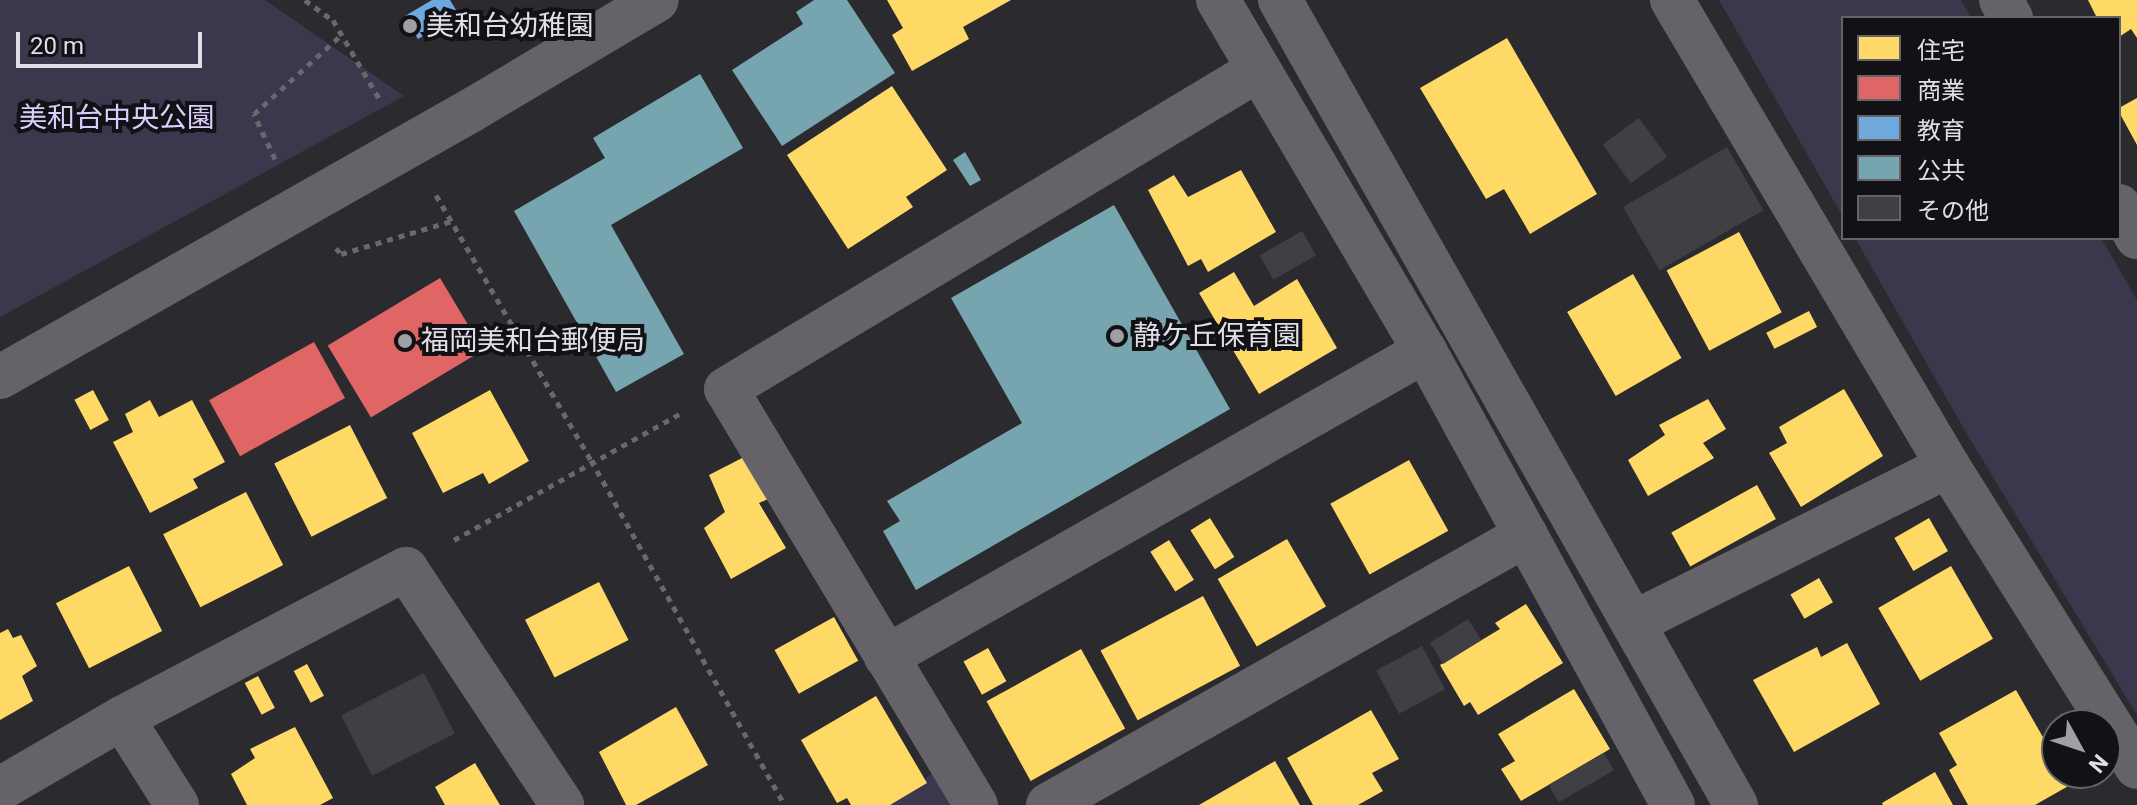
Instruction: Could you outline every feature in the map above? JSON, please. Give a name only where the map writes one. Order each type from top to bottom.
[{"type":"street","points":[[0,377],[298,209],[657,0]]},
{"type":"street","points":[[1218,0],[1425,351],[1673,805]]},
{"type":"street","points":[[1280,0],[1736,805]]},
{"type":"street","points":[[1672,0],[1948,466],[2137,767]]},
{"type":"street","points":[[976,805],[726,389],[1258,70]]},
{"type":"street","points":[[2121,209],[2137,237]]},
{"type":"street","points":[[886,657],[1425,351]]},
{"type":"street","points":[[1633,623],[1948,466]]},
{"type":"street","points":[[1048,805],[1526,535]]},
{"type":"street","points":[[0,789],[122,718],[406,569],[562,805]]},
{"type":"street","points":[[122,718],[177,805]]},
{"type":"path","points":[[305,0],[333,20],[381,102]]},
{"type":"path","points":[[298,209],[254,114],[341,35]]},
{"type":"path","points":[[428,181],[591,460],[785,805]]},
{"type":"path","points":[[506,509],[726,389]]},
{"type":"green space","name":"美和台中央公園","points":[[0,0],[265,0],[404,96],[0,317]]},
{"type":"green space","points":[[1719,0],[1961,0],[1970,16],[1841,16],[1841,214]]},
{"type":"green space","points":[[1856,240],[2102,240],[2137,300],[2137,715],[1964,429]]},
{"type":"green space","points":[[964,753],[996,805],[885,805]]},
{"type":"building: 住宅","points":[[887,0],[1011,0],[963,27],[969,39],[912,71],[892,35],[903,28]]},
{"type":"building: 住宅","points":[[2088,0],[2137,0],[2137,38],[2131,29],[2121,36],[2121,16],[2096,16]]},
{"type":"building: 住宅","points":[[1507,38],[1597,194],[1530,234],[1504,189],[1486,199],[1420,88]]},
{"type":"building: 住宅","points":[[892,86],[947,170],[906,197],[913,207],[848,249],[787,155]]},
{"type":"building: 住宅","points":[[2137,98],[2137,145],[2121,116],[2121,107]]},
{"type":"building: 住宅","points":[[1241,170],[1276,232],[1208,272],[1201,259],[1188,266],[1148,190],[1174,175],[1188,197]]},
{"type":"building: 住宅","points":[[1739,232],[1782,312],[1709,351],[1667,270]]},
{"type":"building: 住宅","points":[[1234,272],[1254,306],[1297,279],[1337,348],[1259,394],[1199,293]]},
{"type":"building: 住宅","points":[[1633,274],[1682,358],[1616,396],[1567,312]]},
{"type":"building: 住宅","points":[[1809,311],[1817,327],[1774,349],[1766,333]]},
{"type":"building: 住宅","points":[[1844,389],[1883,456],[1801,507],[1769,453],[1787,443],[1779,427]]},
{"type":"building: 住宅","points":[[93,390],[109,420],[90,430],[74,400]]},
{"type":"building: 住宅","points":[[490,390],[529,461],[489,484],[483,473],[443,493],[412,433]]},
{"type":"building: 住宅","points":[[1708,399],[1726,429],[1703,443],[1714,458],[1648,496],[1628,460],[1665,435],[1659,425]]},
{"type":"building: 住宅","points":[[150,400],[159,417],[192,400],[225,462],[193,479],[198,488],[150,513],[113,442],[133,432],[125,414]]},
{"type":"building: 住宅","points":[[350,425],[387,498],[311,537],[274,464]]},
{"type":"building: 住宅","points":[[744,457],[768,499],[759,503],[786,548],[731,579],[704,528],[725,512],[709,475]]},
{"type":"building: 住宅","points":[[1409,460],[1448,531],[1370,574],[1330,504]]},
{"type":"building: 住宅","points":[[1757,485],[1776,519],[1690,567],[1671,533]]},
{"type":"building: 住宅","points":[[246,492],[283,565],[200,607],[163,534]]},
{"type":"building: 住宅","points":[[1210,518],[1234,557],[1215,569],[1190,530]]},
{"type":"building: 住宅","points":[[1929,518],[1948,551],[1913,571],[1894,538]]},
{"type":"building: 住宅","points":[[1287,539],[1326,607],[1257,647],[1218,579]]},
{"type":"building: 住宅","points":[[1169,540],[1194,580],[1175,592],[1150,552]]},
{"type":"building: 住宅","points":[[129,566],[162,631],[89,668],[56,603]]},
{"type":"building: 住宅","points":[[1951,566],[1993,639],[1920,681],[1878,608]]},
{"type":"building: 住宅","points":[[1819,578],[1833,602],[1804,619],[1790,594]]},
{"type":"building: 住宅","points":[[599,582],[629,640],[555,678],[525,620]]},
{"type":"building: 住宅","points":[[1203,596],[1240,666],[1138,720],[1101,650]]},
{"type":"building: 住宅","points":[[1526,604],[1563,663],[1478,715],[1470,702],[1464,706],[1440,665],[1500,629],[1495,623]]},
{"type":"building: 住宅","points":[[834,617],[858,661],[799,694],[775,650]]},
{"type":"building: 住宅","points":[[8,629],[13,638],[21,635],[37,666],[22,676],[33,701],[0,720],[0,633]]},
{"type":"building: 住宅","points":[[1847,643],[1880,704],[1794,752],[1753,680],[1817,647],[1821,657]]},
{"type":"building: 住宅","points":[[988,648],[1006,681],[982,695],[964,662]]},
{"type":"building: 住宅","points":[[1081,649],[1125,729],[1031,781],[987,701]]},
{"type":"building: 住宅","points":[[307,664],[324,696],[311,703],[294,671]]},
{"type":"building: 住宅","points":[[258,676],[275,708],[262,715],[245,683]]},
{"type":"building: 住宅","points":[[1574,689],[1610,749],[1521,801],[1501,769],[1515,761],[1498,734]]},
{"type":"building: 住宅","points":[[2016,690],[2041,734],[2041,789],[2063,789],[2035,805],[1968,805],[1949,770],[1957,765],[1939,733]]},
{"type":"building: 住宅","points":[[876,696],[927,783],[890,805],[851,805],[847,798],[837,803],[801,740]]},
{"type":"building: 住宅","points":[[676,707],[708,765],[636,805],[626,805],[599,752]]},
{"type":"building: 住宅","points":[[1371,710],[1399,759],[1372,773],[1383,791],[1358,805],[1313,805],[1287,758]]},
{"type":"building: 住宅","points":[[295,727],[333,798],[320,805],[247,805],[231,774],[255,758],[250,749]]},
{"type":"building: 住宅","points":[[1275,761],[1300,805],[1199,805]]},
{"type":"building: 住宅","points":[[475,763],[500,805],[445,805],[435,787]]},
{"type":"building: 住宅","points":[[1935,772],[1953,805],[1883,805],[1882,803]]},
{"type":"building: 商業","points":[[440,278],[483,350],[371,417],[328,345]]},
{"type":"building: 商業","points":[[314,342],[345,398],[240,456],[209,400]]},
{"type":"building: 教育","points":[[432,0],[450,0],[459,15],[418,39],[405,16]]},
{"type":"building: 公共","points":[[814,0],[847,0],[895,73],[782,146],[732,70],[803,24],[796,12]]},
{"type":"building: 公共","points":[[700,74],[743,148],[611,225],[684,354],[616,392],[514,211],[605,158],[593,138]]},
{"type":"building: 公共","points":[[965,152],[981,180],[970,186],[953,160]]},
{"type":"building: 公共","points":[[1114,205],[1230,409],[916,590],[883,531],[900,521],[887,501],[1022,423],[951,298]]},
{"type":"building: その他","points":[[1639,118],[1667,157],[1631,183],[1603,144]]},
{"type":"building: その他","points":[[1727,147],[1764,210],[1660,270],[1623,207]]},
{"type":"building: その他","points":[[1302,231],[1316,255],[1274,280],[1260,256]]},
{"type":"building: その他","points":[[1468,619],[1481,640],[1443,664],[1430,643]]},
{"type":"building: その他","points":[[1422,646],[1445,689],[1399,714],[1376,670]]},
{"type":"building: その他","points":[[424,673],[455,734],[372,776],[341,715]]},
{"type":"building: その他","points":[[1604,753],[1614,770],[1559,802],[1549,785]]},
{"type":"place","name":"美和台幼稚園","points":[[410,26]]},
{"type":"place","name":"静ケ丘保育園","points":[[1117,336]]},
{"type":"place","name":"福岡美和台郵便局","points":[[405,341]]}]
